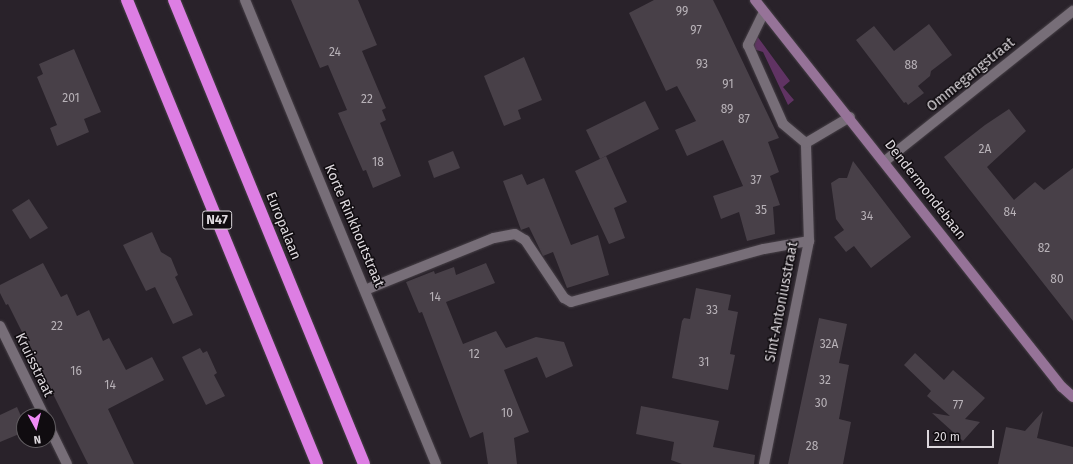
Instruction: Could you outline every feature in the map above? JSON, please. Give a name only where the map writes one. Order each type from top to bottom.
[{"type":"highway","name":"N47","points":[[127,0],[317,464]]},
{"type":"highway","name":"Europalaan","points":[[174,0],[364,464]]},
{"type":"street","name":"Korte Rinkhoutstraat","points":[[245,0],[436,464]]},
{"type":"street","name":"Dendermondebaan","points":[[755,0],[885,161],[1062,387],[1073,397]]},
{"type":"street","points":[[764,12],[748,45],[783,124],[806,144],[850,117]]},
{"type":"street","name":"Ommegangstraat","points":[[885,161],[1073,12]]},
{"type":"street","name":"Sint-Antoniusstraat","points":[[764,464],[809,241],[806,144]]},
{"type":"street","points":[[365,290],[494,238],[515,234],[525,240],[564,298],[572,302],[764,249],[809,241]]},
{"type":"street","name":"Kruisstraat","points":[[0,326],[40,408]]},
{"type":"street","points":[[56,441],[67,464]]},
{"type":"shaded area","points":[[757,36],[790,81],[783,87],[794,100],[788,105],[763,52],[753,49]]},
{"type":"building","points":[[291,0],[358,0],[377,45],[362,51],[386,108],[382,110],[386,120],[380,123],[401,176],[373,188],[366,170],[363,171],[338,113],[347,110],[328,65],[320,68]]},
{"type":"building","points":[[654,0],[713,0],[779,138],[768,142],[779,172],[770,176],[780,205],[773,207],[775,234],[747,241],[739,212],[721,219],[713,196],[743,186],[723,140],[687,156],[675,130],[696,121],[677,86],[666,91],[629,13]]},
{"type":"building","points":[[929,24],[952,55],[931,71],[930,76],[918,86],[924,93],[908,105],[906,102],[904,103],[856,40],[874,26],[894,51]]},
{"type":"building","points":[[74,49],[101,112],[84,119],[89,132],[57,146],[50,128],[57,125],[37,77],[43,74],[39,64]]},
{"type":"building","points":[[524,57],[542,100],[518,110],[521,119],[504,126],[484,76]]},
{"type":"building","points":[[645,101],[659,129],[600,159],[586,130]]},
{"type":"building","points":[[1009,109],[1026,131],[987,167],[1014,200],[1035,182],[1044,190],[1073,168],[1073,321],[944,157],[985,125]]},
{"type":"building","points":[[453,151],[460,168],[434,178],[428,161]]},
{"type":"building","points":[[606,156],[627,202],[614,208],[625,238],[609,244],[575,171]]},
{"type":"building","points":[[853,161],[911,237],[871,268],[854,246],[846,252],[834,237],[844,230],[836,219],[831,183],[839,178],[847,178]]},
{"type":"building","points":[[522,174],[527,185],[544,178],[571,245],[598,235],[609,275],[567,288],[553,252],[543,256],[529,227],[521,230],[503,181]]},
{"type":"building","points":[[29,199],[48,228],[30,239],[12,210]]},
{"type":"building","points":[[152,232],[161,252],[171,258],[178,275],[175,277],[193,315],[173,324],[155,287],[146,291],[123,245]]},
{"type":"building","points":[[43,263],[61,297],[67,294],[77,316],[89,310],[103,341],[109,338],[126,370],[152,357],[164,380],[108,409],[134,464],[88,464],[8,304],[6,305],[0,293],[0,285]]},
{"type":"building","points":[[486,263],[495,283],[446,302],[463,344],[496,331],[506,348],[536,337],[564,342],[573,366],[546,378],[537,357],[504,370],[529,432],[514,438],[517,464],[488,464],[483,432],[470,438],[422,312],[419,313],[406,282],[434,271],[435,274],[454,267],[456,275]]},
{"type":"building","points":[[696,288],[731,295],[728,310],[738,312],[730,354],[735,355],[728,390],[672,378],[682,321],[684,318],[690,319]]},
{"type":"building","points":[[819,318],[847,324],[839,363],[849,365],[839,419],[851,422],[843,464],[788,464]]},
{"type":"building","points":[[200,348],[203,353],[207,351],[217,373],[214,375],[225,396],[206,405],[182,357]]},
{"type":"building","points":[[915,353],[944,380],[953,370],[985,398],[965,419],[980,422],[963,441],[932,413],[950,416],[927,396],[931,391],[904,365]]},
{"type":"building","points":[[641,406],[719,421],[713,447],[755,455],[754,464],[682,464],[671,460],[674,442],[636,434]]},
{"type":"building","points":[[17,407],[17,408],[16,408],[16,435],[0,442],[0,415]]},
{"type":"building","points":[[1043,411],[1037,438],[1073,447],[1073,464],[998,464],[1006,427],[1025,431]]}]
